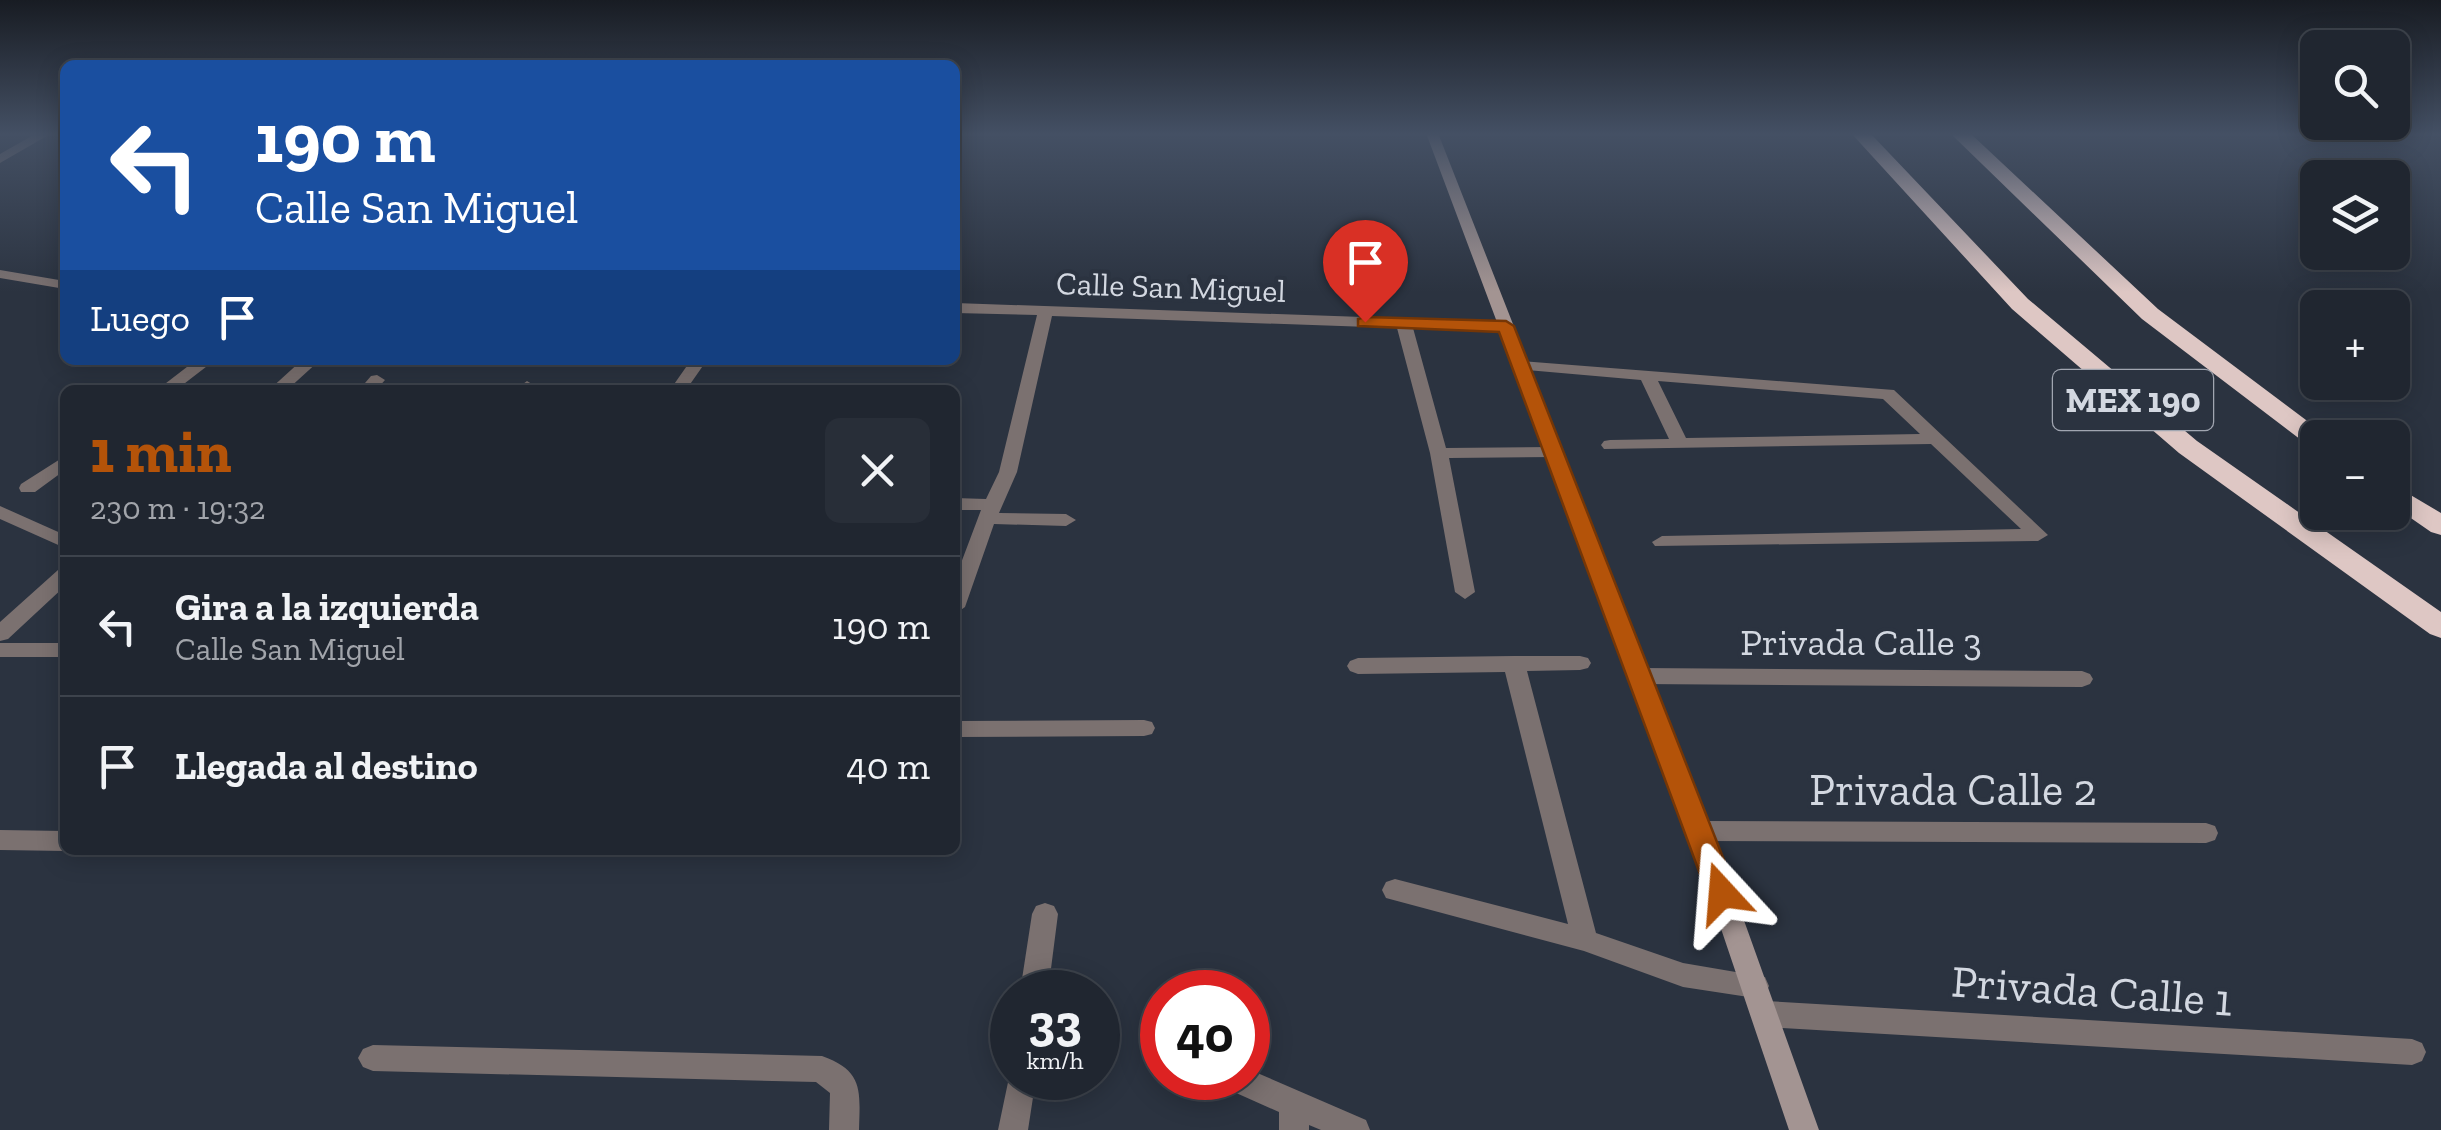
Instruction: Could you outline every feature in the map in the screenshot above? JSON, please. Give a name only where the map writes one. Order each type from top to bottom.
[{"type":"highway","name":"MEX 190","points":[[1910,186],[2034,316],[2188,447],[2441,627]]},
{"type":"highway","name":"MEX 190","points":[[2015,186],[2150,314],[2300,426]]},
{"type":"highway","points":[[2410,504],[2441,526]]},
{"type":"street","points":[[1452,186],[1700,830],[1804,1130]]},
{"type":"street","points":[[0,274],[60,284]]},
{"type":"street","name":"Calle San Miguel","points":[[960,308],[1506,326]]},
{"type":"street","points":[[960,593],[1008,472],[1046,309]]},
{"type":"street","points":[[1404,324],[1439,452],[1465,592]]},
{"type":"street","points":[[172,385],[200,365]]},
{"type":"street","points":[[283,385],[306,365]]},
{"type":"street","points":[[1521,366],[1888,394],[2038,535],[1662,542]]},
{"type":"street","points":[[1646,374],[1680,444]]},
{"type":"street","points":[[1610,445],[1936,439]]},
{"type":"street","points":[[1439,452],[1554,452]]},
{"type":"street","points":[[28,488],[60,465]]},
{"type":"street","points":[[960,505],[1066,520]]},
{"type":"street","points":[[0,512],[60,540]]},
{"type":"street","points":[[0,634],[60,579]]},
{"type":"street","points":[[0,650],[60,650]]},
{"type":"street","points":[[1514,664],[1585,940]]},
{"type":"street","points":[[1358,666],[1580,664]]},
{"type":"street","name":"Privada Calle 3","points":[[1640,676],[2082,678]]},
{"type":"street","points":[[960,729],[1144,728]]},
{"type":"street","name":"Privada Calle 2","points":[[1700,830],[2206,833]]},
{"type":"street","points":[[0,840],[60,842]]},
{"type":"street","points":[[1394,890],[1585,940],[1683,975],[1754,986]]},
{"type":"street","points":[[1037,970],[1045,914]]},
{"type":"street","name":"Privada Calle 1","points":[[1766,1014],[2412,1052]]},
{"type":"street","points":[[373,1058],[822,1069],[845,1087],[844,1130]]},
{"type":"street","points":[[1013,1130],[1018,1100]]},
{"type":"street","points":[[1268,1100],[1294,1117],[1355,1130]]},
{"type":"route","points":[[1365,322],[1506,326],[1722,893]]}]
